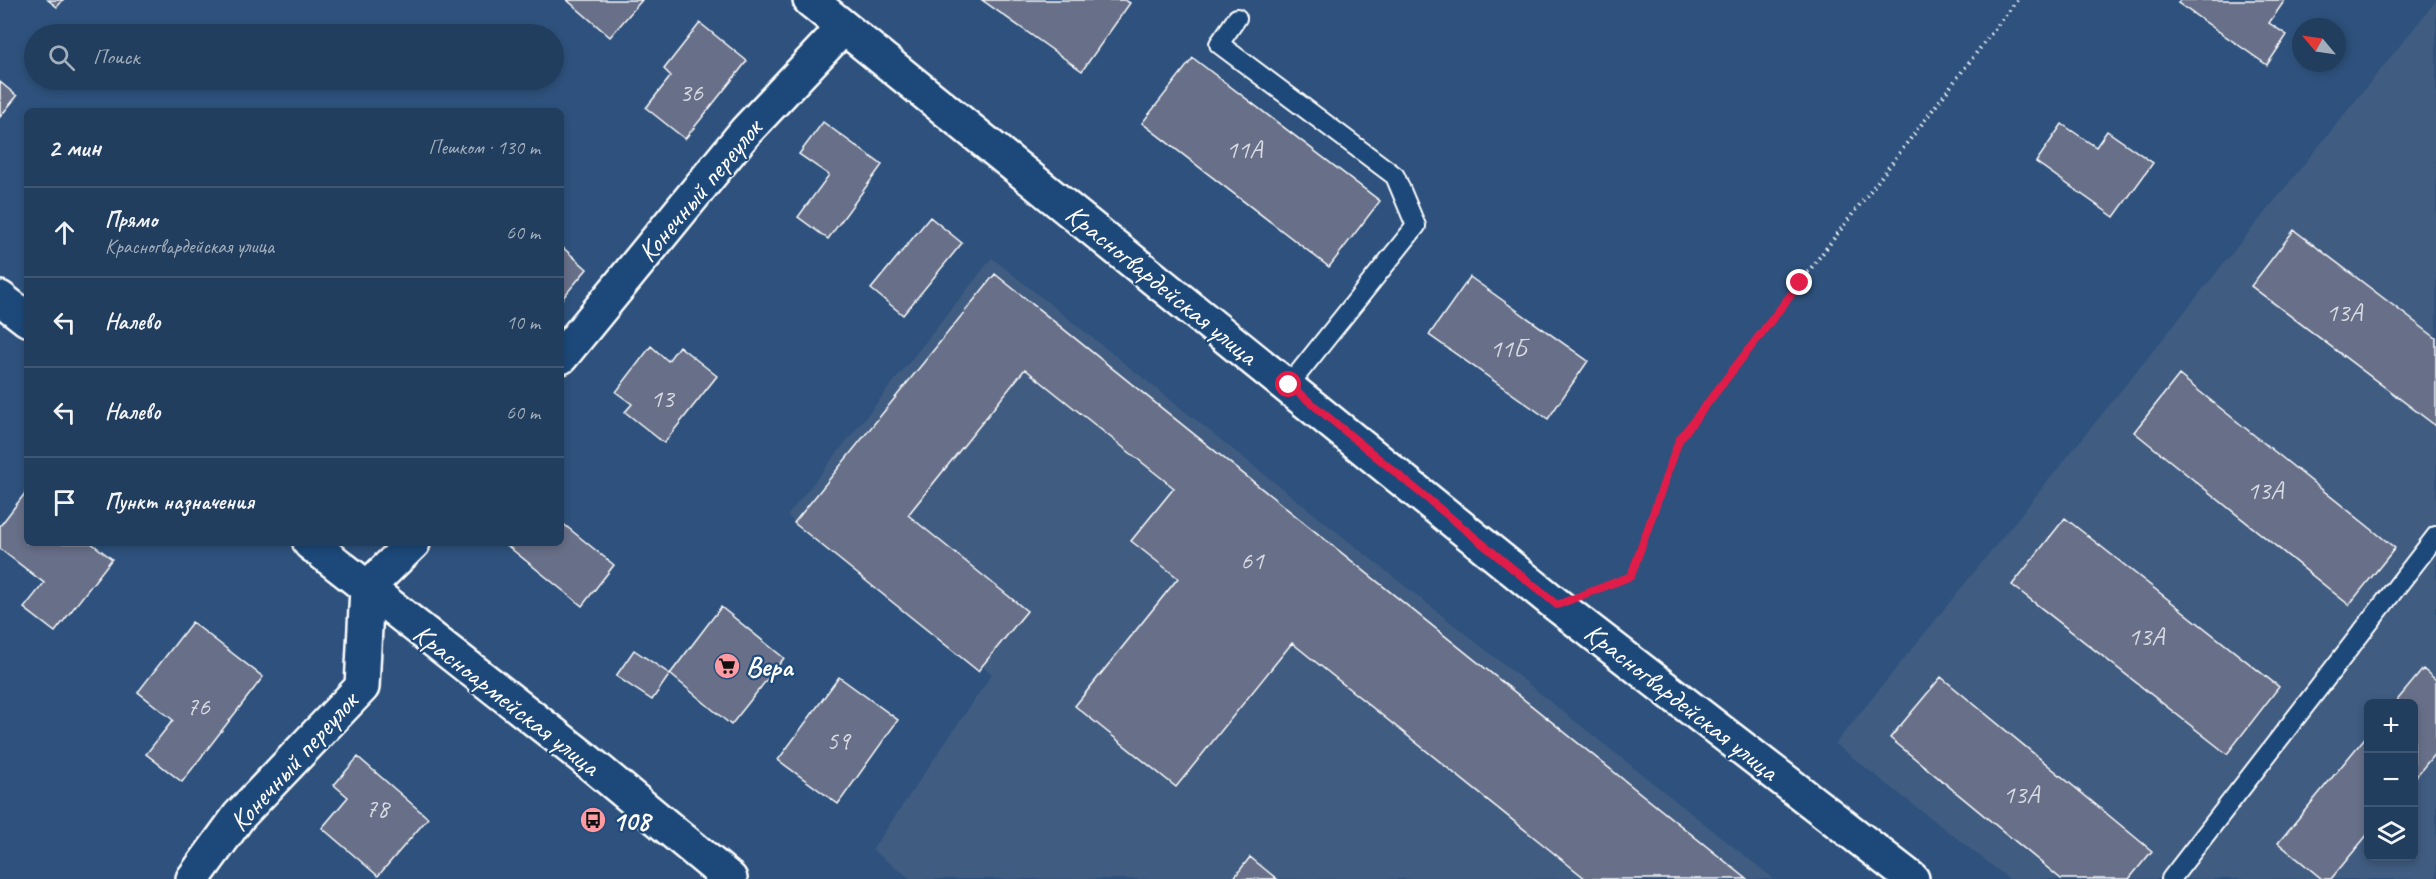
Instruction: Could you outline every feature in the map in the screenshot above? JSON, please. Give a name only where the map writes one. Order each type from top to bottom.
[{"type":"street","name":"Красногвардейская улица","points":[[810,0],[1289,385],[1557,605],[1912,879]]},
{"type":"street","name":"Конечный переулок","points":[[564,353],[746,131],[843,28]]},
{"type":"street","points":[[0,298],[24,317]]},
{"type":"street","name":"Красноармейская улица","points":[[314,546],[584,758],[730,879]]},
{"type":"street","points":[[367,588],[409,546]]},
{"type":"street","name":"Конечный переулок","points":[[193,879],[239,816],[362,687],[367,588]]},
{"type":"lane","points":[[1237,18],[1219,44],[1395,176],[1416,226],[1289,385]]},
{"type":"lane","points":[[2171,879],[2436,536]]},
{"type":"path","points":[[1557,605],[1631,576],[1679,440],[2017,0]]},
{"type":"shaded area","points":[[2436,1],[2436,879],[2009,879],[1835,744]]},
{"type":"shaded area","points":[[992,258],[1774,879],[911,879],[872,850],[992,674],[787,516]]},
{"type":"building","points":[[48,0],[63,0],[57,7]]},
{"type":"building","points":[[567,0],[642,0],[610,37]]},
{"type":"building","points":[[982,0],[1125,0],[1130,3],[1082,71]]},
{"type":"building","points":[[2180,0],[2285,0],[2269,23],[2287,35],[2267,65],[2178,3]]},
{"type":"building","points":[[700,23],[747,61],[685,139],[646,108],[671,76],[664,69]]},
{"type":"building","points":[[1193,58],[1380,201],[1329,267],[1142,123]]},
{"type":"building","points":[[0,82],[17,96],[0,117]]},
{"type":"building","points":[[823,122],[882,165],[828,239],[798,217],[829,175],[799,154]]},
{"type":"building","points":[[2062,124],[2096,147],[2107,131],[2153,163],[2114,217],[2036,162]]},
{"type":"building","points":[[930,217],[962,243],[903,315],[871,289]]},
{"type":"building","points":[[2294,230],[2436,338],[2436,426],[2251,286]]},
{"type":"building","points":[[564,249],[587,269],[564,296]]},
{"type":"building","points":[[995,274],[1747,879],[1586,879],[1292,643],[1176,787],[1075,706],[1178,578],[1131,541],[1174,488],[1025,369],[908,515],[1027,611],[978,671],[794,523]]},
{"type":"building","points":[[1470,277],[1588,361],[1548,419],[1429,335]]},
{"type":"building","points":[[651,346],[668,361],[679,346],[717,376],[664,443],[625,412],[632,404],[616,392]]},
{"type":"building","points":[[2179,375],[2395,548],[2349,605],[2134,432]]},
{"type":"building","points":[[24,495],[24,546],[95,546],[112,559],[55,632],[24,608],[44,583],[0,549],[0,526]]},
{"type":"building","points":[[2065,518],[2279,687],[2227,754],[2012,585]]},
{"type":"building","points":[[564,524],[614,565],[582,606],[508,546],[564,546]]},
{"type":"building","name":"Вера","points":[[721,607],[784,658],[731,725],[670,674]]},
{"type":"building","points":[[192,622],[263,677],[182,782],[146,754],[173,720],[138,692]]},
{"type":"building","points":[[634,650],[670,674],[652,700],[616,676]]},
{"type":"building","points":[[2423,669],[2436,680],[2436,752],[2418,774],[2418,699],[2398,699]]},
{"type":"building","points":[[839,677],[898,720],[838,804],[778,760]]},
{"type":"building","points":[[1941,677],[2152,851],[2129,879],[2061,879],[1890,738]]},
{"type":"building","points":[[2364,739],[2364,839],[2331,879],[2322,879],[2278,843]]},
{"type":"building","points":[[358,757],[428,818],[378,876],[322,828],[348,797],[334,785]]},
{"type":"building","points":[[1250,857],[1277,879],[1233,879]]},
{"type":"place","name":"Вера","points":[[727,666]]},
{"type":"place","name":"108","points":[[593,820]]},
{"type":"route","points":[[1289,385],[1557,605],[1631,576],[1679,440],[1800,283]]}]
